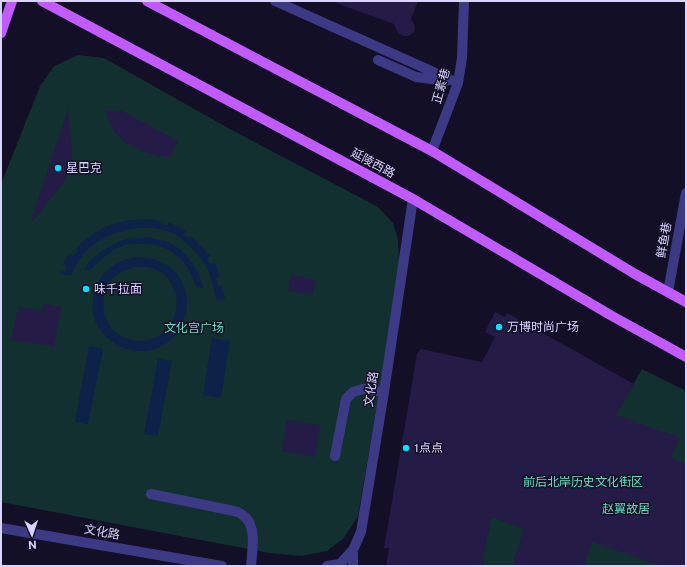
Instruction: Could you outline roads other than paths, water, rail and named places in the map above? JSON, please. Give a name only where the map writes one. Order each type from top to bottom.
[{"type":"main road","points":[[1,34],[12,1]]},
{"type":"main road","name":"延陵西路","points":[[42,1],[412,199],[612,316],[686,357]]},
{"type":"main road","points":[[147,1],[432,151],[635,274],[686,302]]},
{"type":"street","points":[[276,1],[458,83]]},
{"type":"street","name":"正素巷","points":[[432,151],[458,83],[462,58],[464,1]]},
{"type":"street","points":[[378,60],[416,77],[458,83]]},
{"type":"street","name":"鲜鱼巷","points":[[668,292],[686,193]]},
{"type":"street","name":"文化路","points":[[327,566],[340,564],[353,550],[361,532],[384,392],[412,199]]},
{"type":"street","points":[[335,456],[346,399],[353,392],[362,389],[384,392]]},
{"type":"street","points":[[151,494],[234,511],[244,516],[251,524],[253,538],[251,566]]},
{"type":"street","name":"文化路","points":[[1,528],[222,566]]},
{"type":"street","points":[[353,550],[353,566]]},
{"type":"water","points":[[148,219],[162,221],[161,224],[167,226],[169,222],[186,231],[183,234],[188,238],[191,236],[211,256],[207,258],[210,264],[215,263],[220,277],[216,278],[218,286],[222,285],[225,300],[216,299],[208,270],[193,249],[172,233],[150,228],[127,230],[105,238],[84,253],[71,276],[60,274],[61,271],[65,272],[67,266],[63,264],[70,253],[73,256],[78,251],[76,248],[101,229],[126,221]]},
{"type":"water","points":[[148,237],[168,242],[176,246],[187,256],[199,274],[203,288],[196,287],[193,277],[182,260],[166,249],[147,244],[129,244],[120,247],[106,256],[90,270],[84,270],[91,260],[115,243],[127,239]]},
{"type":"water","points":[[139,257],[155,260],[170,267],[180,278],[185,291],[187,305],[185,318],[179,330],[170,340],[158,348],[144,351],[126,349],[111,341],[97,325],[93,308],[95,291],[102,275],[115,264]],"holes":[[[136,267],[147,267],[162,273],[172,283],[176,296],[176,310],[171,323],[162,334],[149,340],[132,340],[118,334],[110,326],[103,309],[103,301],[107,287],[111,280],[123,271]]]},
{"type":"water","points":[[212,338],[230,341],[221,398],[203,395]]},
{"type":"water","points":[[89,346],[103,349],[88,424],[75,422]]},
{"type":"water","points":[[158,359],[172,361],[158,436],[144,434]]},
{"type":"place","name":"星巴克","points":[[58,168]]},
{"type":"place","name":"味千拉面","points":[[86,289]]},
{"type":"place","name":"万博时尚广场","points":[[499,327]]},
{"type":"place","name":"1点点","points":[[406,448]]},
{"type":"park label","name":"文化宫广场","points":[[194,328]]},
{"type":"park label","name":"前后北岸历史文化街区","points":[[583,482]]},
{"type":"park label","name":"赵翼故居","points":[[626,509]]}]
